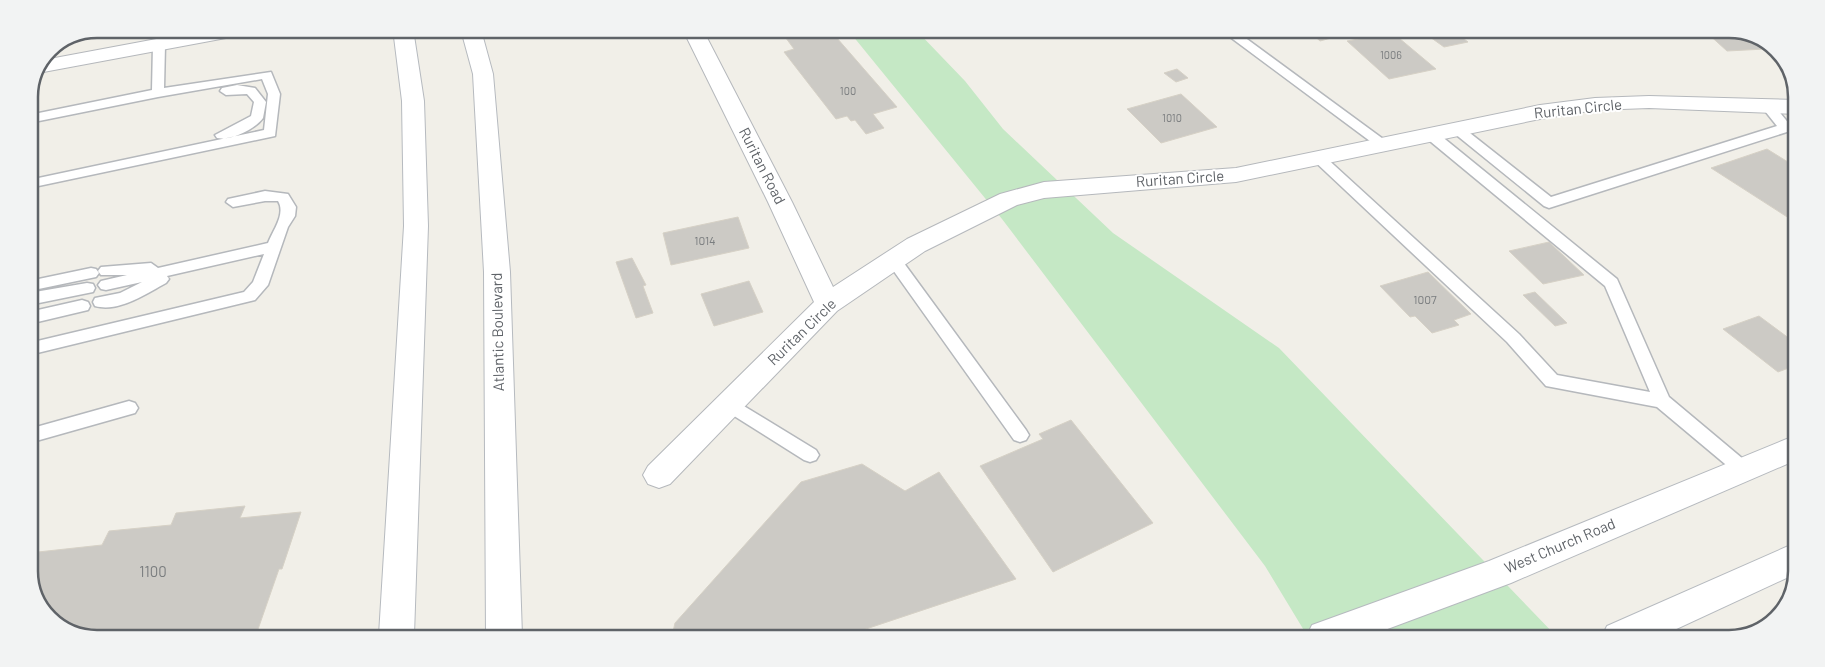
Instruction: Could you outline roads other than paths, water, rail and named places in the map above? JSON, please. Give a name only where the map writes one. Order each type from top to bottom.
[{"type":"main road","points":[[46,66],[195,38]]},
{"type":"main road","points":[[397,630],[416,226],[414,101],[405,38]]},
{"type":"main road","name":"Atlantic Boulevard","points":[[473,38],[483,74],[497,263],[504,630]]},
{"type":"main road","name":"Ruritan Road","points":[[697,38],[780,202],[828,304]]},
{"type":"main road","name":"Ruritan Circle","points":[[659,475],[828,304],[892,258],[1009,199],[1044,190],[1236,175],[1540,112],[1595,104],[1649,102],[1767,106],[1787,119]]},
{"type":"main road","name":"West Church Road","points":[[1343,630],[1499,572],[1788,451]]},
{"type":"main road","points":[[1637,630],[1788,561]]},
{"type":"lane","points":[[1238,38],[1383,144]]},
{"type":"lane","points":[[158,93],[159,45]]},
{"type":"lane","points":[[38,117],[158,93],[268,76],[274,94],[270,133],[38,182]]},
{"type":"lane","points":[[38,128],[237,89],[251,90],[260,102],[257,118],[240,129],[212,138],[38,174]]},
{"type":"lane","points":[[1456,129],[1549,203],[1787,124]]},
{"type":"lane","points":[[1430,134],[1612,283],[1662,401],[1744,469]]},
{"type":"lane","points":[[1318,158],[1513,338],[1552,381],[1662,401]]},
{"type":"lane","points":[[38,347],[249,296],[260,285],[281,227],[288,216],[289,207],[283,198],[265,196],[233,202]]},
{"type":"lane","points":[[38,285],[180,269],[273,248]]},
{"type":"lane","points":[[892,258],[1020,436]]},
{"type":"lane","points":[[101,302],[124,298],[180,269]]},
{"type":"lane","points":[[38,296],[98,279]]},
{"type":"lane","points":[[38,316],[82,306]]},
{"type":"lane","points":[[729,404],[810,455]]},
{"type":"lane","points":[[38,433],[129,408]]}]
